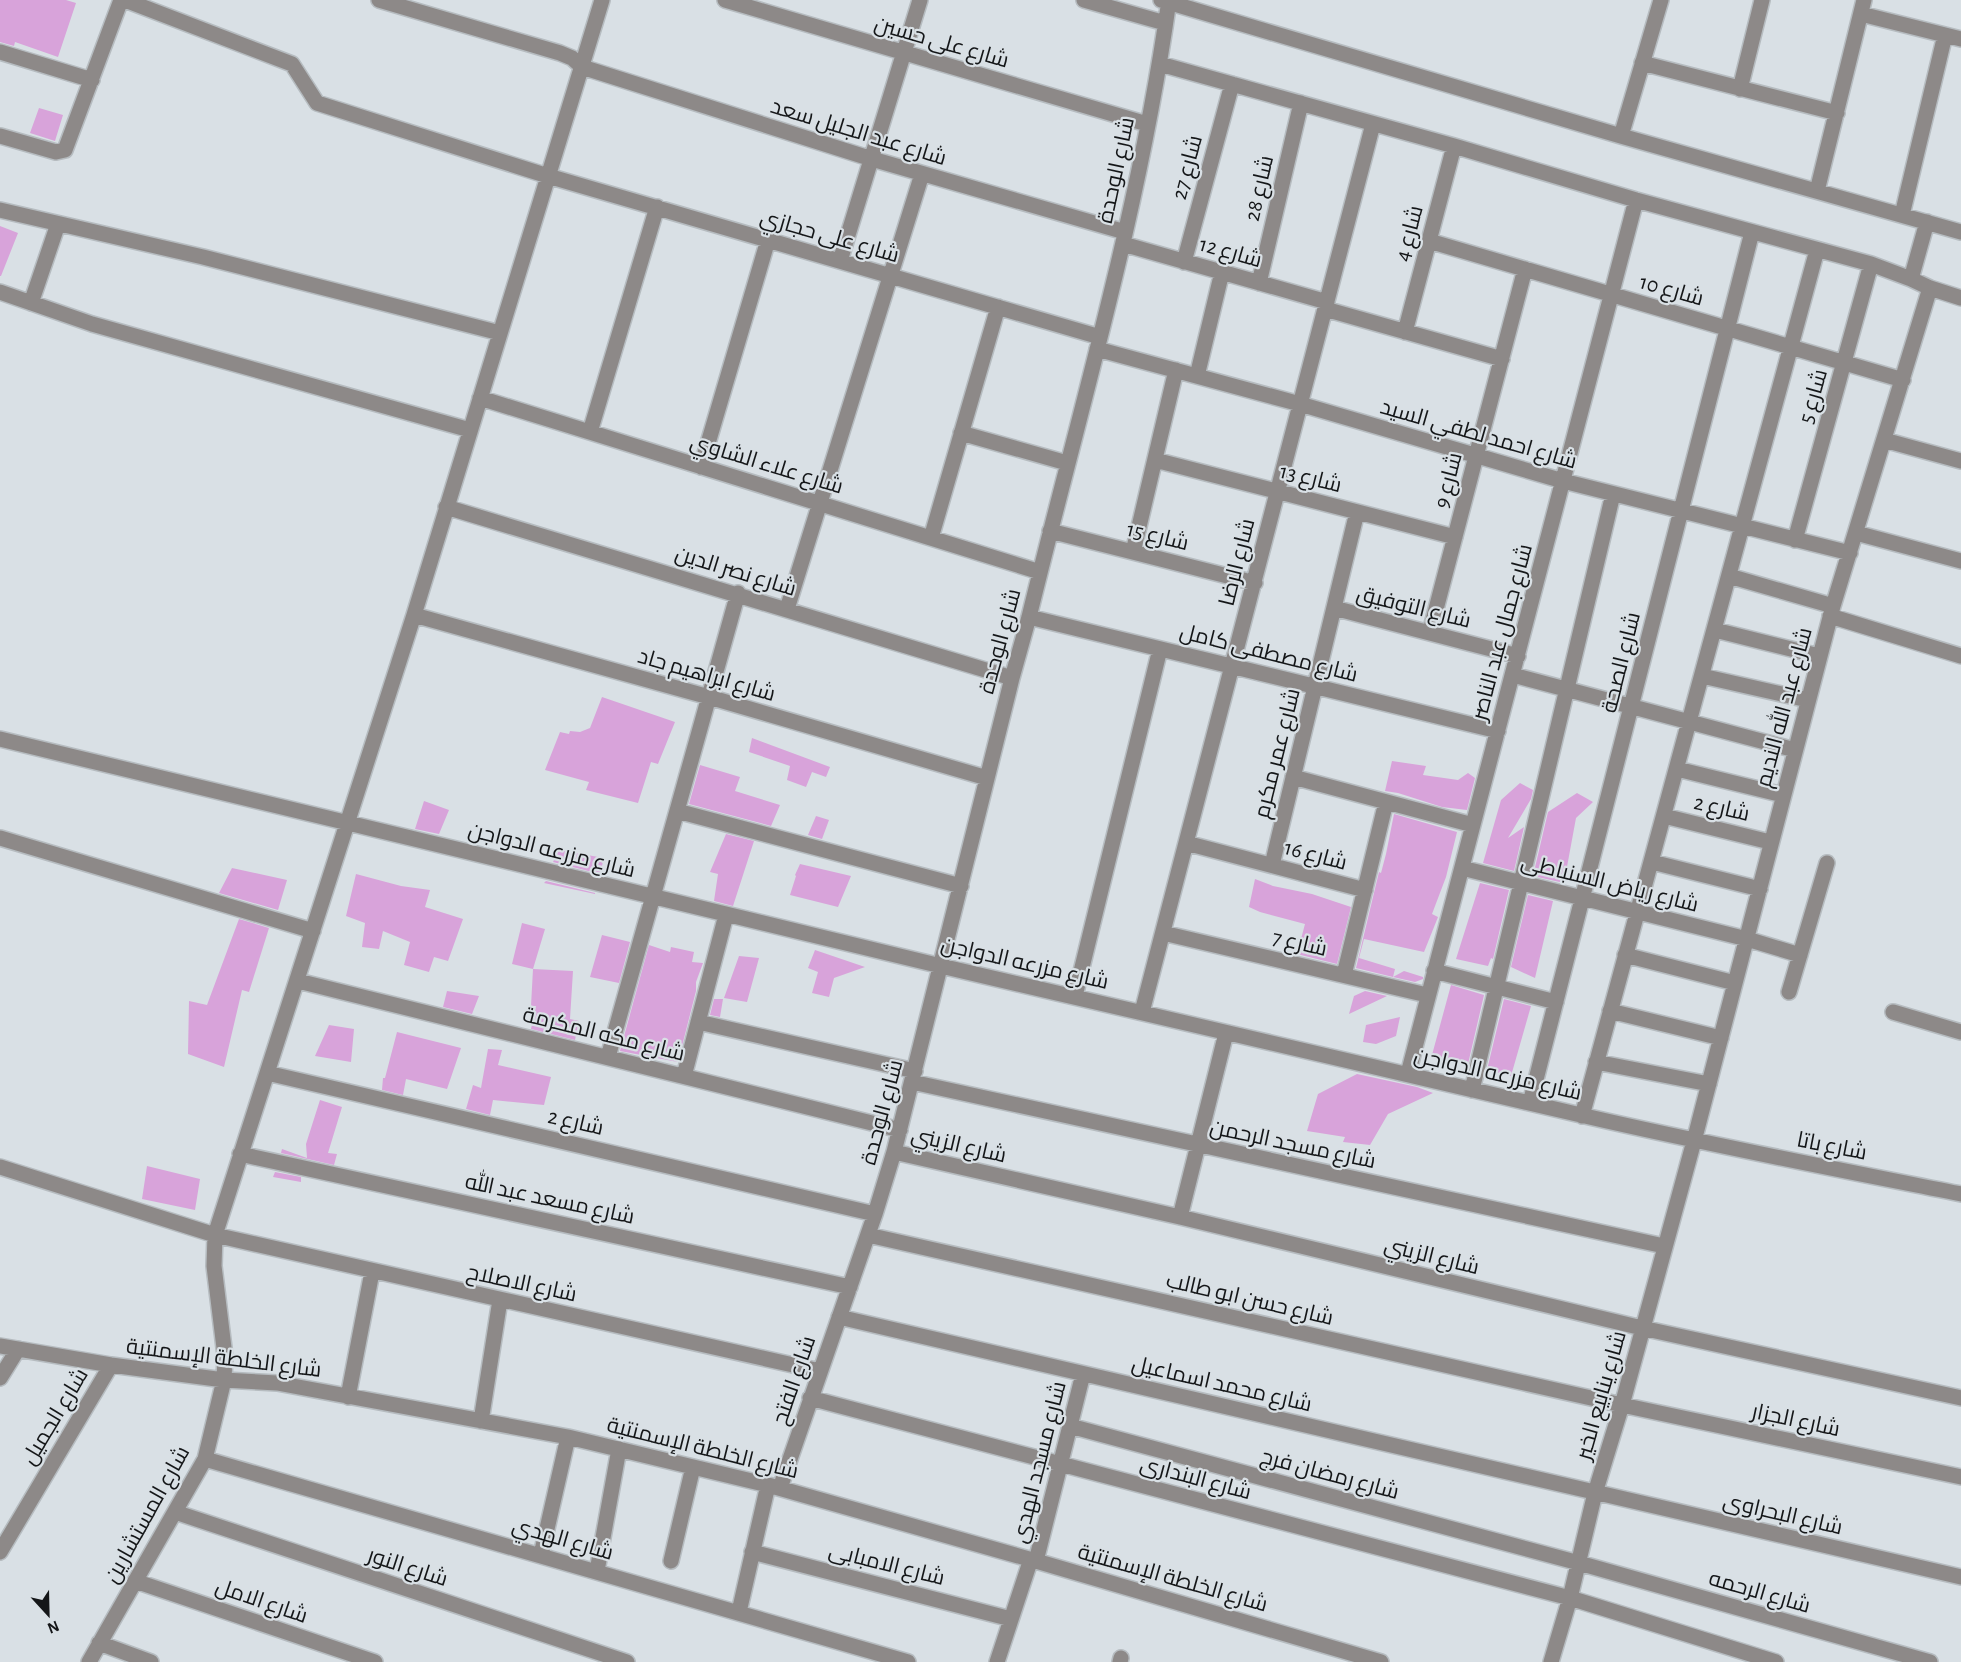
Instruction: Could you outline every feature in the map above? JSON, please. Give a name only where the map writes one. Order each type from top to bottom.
[{"type":"street","points":[[0,136],[56,152],[65,150],[123,0]]},
{"type":"street","name":"شارع على حجازي","points":[[123,0],[292,64],[317,103],[548,176],[998,307],[1098,343]]},
{"type":"street","name":"شارع عبد الجليل سعد","points":[[379,0],[560,53],[572,58],[582,67],[1124,238]]},
{"type":"street","name":"شارع المستشارين","points":[[89,1662],[206,1460],[224,1380],[225,1356],[214,1266],[215,1235],[414,615],[602,0]]},
{"type":"street","name":"شارع على حسين","points":[[725,0],[1147,124]]},
{"type":"street","points":[[840,261],[920,0]]},
{"type":"street","points":[[1084,0],[1165,23]]},
{"type":"street","points":[[1620,136],[1661,0]]},
{"type":"street","points":[[1740,89],[1762,0]]},
{"type":"street","points":[[1166,1],[1620,136],[1961,232]]},
{"type":"street","name":"شارع الوحدة","points":[[850,1287],[900,1130],[1124,238],[1160,64],[1166,1]]},
{"type":"street","points":[[1817,191],[1862,7],[1961,39]]},
{"type":"street","points":[[1902,215],[1945,35]]},
{"type":"street","points":[[0,52],[92,80]]},
{"type":"street","points":[[1642,63],[1837,113]]},
{"type":"street","points":[[1160,64],[1454,146],[1636,200],[1871,264],[1961,298]]},
{"type":"street","name":"شارع 27","points":[[1184,262],[1232,84]]},
{"type":"street","name":"شارع 28","points":[[1259,283],[1301,103]]},
{"type":"street","name":"شارع الرضا","points":[[1142,1012],[1373,124]]},
{"type":"street","name":"شارع 4","points":[[1406,332],[1454,146]]},
{"type":"street","points":[[787,609],[922,174]]},
{"type":"street","name":"شارع جمال عبد الناصر","points":[[1408,1074],[1636,200]]},
{"type":"street","points":[[590,432],[657,207]]},
{"type":"street","points":[[0,210],[203,257],[500,333]]},
{"type":"street","points":[[1911,279],[1927,222]]},
{"type":"street","points":[[31,303],[58,224]]},
{"type":"street","name":"شارع الصحة","points":[[1530,1103],[1752,232]]},
{"type":"street","name":"شارع 12","points":[[1124,238],[1184,262],[1259,283],[1406,332],[1502,359]]},
{"type":"street","points":[[701,467],[768,240]]},
{"type":"street","name":"شارع 10","points":[[1429,241],[1903,380]]},
{"type":"street","points":[[1582,1116],[1817,250]]},
{"type":"street","name":"شارع 5","points":[[1795,540],[1871,264]]},
{"type":"street","name":"شارع 9","points":[[1430,632],[1525,269]]},
{"type":"street","points":[[1197,376],[1222,272]]},
{"type":"street","name":"شارع عبد الله النديم","points":[[1694,1141],[1831,611],[1930,288]]},
{"type":"street","points":[[0,292],[92,324],[470,430]]},
{"type":"street","points":[[931,538],[998,307]]},
{"type":"street","name":"شارع احمد لطفي السيد","points":[[1098,343],[1176,370],[1563,481],[1850,553]]},
{"type":"street","points":[[1133,552],[1176,370]]},
{"type":"street","name":"شارع علاء الشاوي","points":[[480,398],[1040,572]]},
{"type":"street","points":[[961,433],[1067,463]]},
{"type":"street","points":[[1884,440],[1961,461]]},
{"type":"street","name":"شارع 13","points":[[1155,460],[1455,537]]},
{"type":"street","points":[[1472,1090],[1613,494]]},
{"type":"street","name":"شارع نصر الدين","points":[[446,507],[738,593],[1012,678]]},
{"type":"street","name":"شارع عمر مكرم","points":[[1272,865],[1357,512]]},
{"type":"street","name":"شارع 15","points":[[1050,531],[1255,583]]},
{"type":"street","points":[[1856,533],[1961,561]]},
{"type":"street","points":[[1729,576],[1961,656]]},
{"type":"street","points":[[608,1057],[738,593]]},
{"type":"street","name":"شارع التوفيق","points":[[1334,608],[1518,656]]},
{"type":"street","name":"شارع ابراهيم جاد","points":[[414,615],[987,778]]},
{"type":"street","name":"شارع مصطفى كامل","points":[[1029,617],[1498,731]]},
{"type":"street","points":[[1715,630],[1819,656]]},
{"type":"street","points":[[1075,996],[1160,649]]},
{"type":"street","points":[[1513,675],[1795,750]]},
{"type":"street","points":[[1702,676],[1808,700]]},
{"type":"street","name":"شارع مزرعه الدواجن","points":[[0,739],[726,915],[1694,1141]]},
{"type":"street","points":[[1677,769],[1783,795]]},
{"type":"street","points":[[1293,777],[1473,825]]},
{"type":"street","points":[[1344,975],[1386,802]]},
{"type":"street","points":[[677,811],[961,886]]},
{"type":"street","name":"شارع 2","points":[[1664,816],[1770,842]]},
{"type":"street","points":[[0,838],[313,931]]},
{"type":"street","name":"شارع 16","points":[[1186,843],[1365,890]]},
{"type":"street","points":[[1652,862],[1760,889]]},
{"type":"street","points":[[1789,992],[1827,863]]},
{"type":"street","name":"شارع رياض السنباطى","points":[[1462,868],[1747,939],[1800,955]]},
{"type":"street","points":[[684,1076],[726,915]]},
{"type":"street","name":"شارع 7","points":[[1163,933],[1427,995]]},
{"type":"street","points":[[1625,956],[1735,983]]},
{"type":"street","points":[[1434,971],[1556,1002]]},
{"type":"street","name":"شارع مكه المكرمة","points":[[298,981],[900,1130]]},
{"type":"street","points":[[1610,1011],[1721,1038]]},
{"type":"street","points":[[1893,1012],[1961,1032]]},
{"type":"street","name":"شارع مسجد الرحمن","points":[[698,1022],[1198,1146],[1664,1246]]},
{"type":"street","points":[[1180,1217],[1226,1033]]},
{"type":"street","points":[[1596,1062],[1709,1084]]},
{"type":"street","name":"شارع 2","points":[[267,1073],[875,1214]]},
{"type":"street","name":"شارع باتا","points":[[1694,1141],[1961,1194]]},
{"type":"street","name":"شارع ينابيع الخير","points":[[1551,1662],[1570,1598],[1595,1493],[1622,1405],[1694,1141]]},
{"type":"street","name":"شارع الزيني","points":[[894,1152],[1180,1217],[1642,1328],[1961,1398]]},
{"type":"street","name":"شارع مسعد عبد الله","points":[[240,1154],[850,1287]]},
{"type":"street","name":"شارع الاصلاح","points":[[0,1167],[215,1235],[820,1371]]},
{"type":"street","name":"شارع حسن ابو طالب","points":[[868,1235],[1622,1405]]},
{"type":"street","points":[[348,1396],[372,1272]]},
{"type":"street","name":"شارع الفتح","points":[[739,1612],[752,1552],[774,1486],[810,1398],[850,1287]]},
{"type":"street","points":[[481,1421],[500,1300]]},
{"type":"street","name":"شارع محمد اسماعيل","points":[[839,1317],[1595,1493]]},
{"type":"street","name":"شارع الخلطة الإسمنتية","points":[[0,1346],[111,1365],[224,1380],[277,1383],[568,1437],[774,1486],[1381,1662]]},
{"type":"street","points":[[0,1378],[18,1349]]},
{"type":"street","name":"شارع الجميل","points":[[0,1552],[111,1365]]},
{"type":"street","name":"شارع مسجد الهدي","points":[[1034,1560],[1083,1374]]},
{"type":"street","name":"شارع البندارى","points":[[810,1398],[1570,1598],[1776,1662]]},
{"type":"street","name":"شارع الجزار","points":[[1622,1405],[1961,1477]]},
{"type":"street","name":"شارع رمضان فرج","points":[[1070,1426],[1578,1563]]},
{"type":"street","points":[[541,1556],[568,1437]]},
{"type":"street","points":[[597,1571],[619,1449]]},
{"type":"street","name":"شارع الهدي","points":[[206,1460],[908,1662]]},
{"type":"street","points":[[671,1561],[693,1467]]},
{"type":"street","name":"شارع البحراوى","points":[[1595,1493],[1961,1577]]},
{"type":"street","name":"شارع النور","points":[[175,1512],[627,1662]]},
{"type":"street","name":"شارع الامبابى","points":[[752,1552],[1011,1619]]},
{"type":"street","points":[[997,1662],[1034,1560]]},
{"type":"street","name":"شارع الرحمه","points":[[1578,1563],[1930,1662]]},
{"type":"street","name":"شارع الامل","points":[[135,1581],[375,1662]]},
{"type":"street","points":[[99,1643],[151,1662]]},
{"type":"building","points":[[0,0],[66,0],[76,3],[58,57],[15,42],[14,46],[0,42]]},
{"type":"building","points":[[39,108],[63,115],[55,141],[30,133]]},
{"type":"building","points":[[0,226],[18,233],[1,276],[0,276]]},
{"type":"building","points":[[602,697],[675,722],[658,764],[651,762],[638,803],[586,790],[589,782],[545,770],[560,732],[569,734],[570,731],[580,732],[590,728]]},
{"type":"building","points":[[752,738],[830,767],[826,777],[812,772],[806,787],[787,780],[790,766],[749,752]]},
{"type":"building","points":[[1392,761],[1426,766],[1423,775],[1458,780],[1468,773],[1475,778],[1467,810],[1442,807],[1385,791]]},
{"type":"building","points":[[700,765],[740,777],[735,791],[780,805],[771,826],[689,804]]},
{"type":"building","points":[[1520,783],[1533,790],[1531,799],[1508,838],[1524,827],[1514,871],[1483,863],[1501,800]]},
{"type":"building","points":[[1577,793],[1593,802],[1576,818],[1564,883],[1533,876],[1548,812]]},
{"type":"building","points":[[424,801],[449,810],[439,834],[415,829]]},
{"type":"building","points":[[1394,814],[1457,832],[1446,877],[1432,914],[1438,917],[1424,952],[1364,939],[1359,958],[1395,969],[1393,977],[1356,968],[1379,872],[1381,873],[1386,854]]},
{"type":"building","points":[[816,816],[829,820],[822,839],[808,835]]},
{"type":"building","points":[[726,834],[754,841],[733,906],[714,901],[718,874],[710,872]]},
{"type":"building","points":[[559,850],[604,858],[600,874],[553,862]]},
{"type":"building","points":[[800,864],[851,876],[838,907],[790,895]]},
{"type":"building","points":[[232,868],[287,880],[278,910],[219,893]]},
{"type":"building","points":[[356,874],[401,886],[430,890],[425,907],[463,919],[448,961],[434,957],[429,972],[404,965],[410,942],[383,931],[379,949],[362,947],[365,923],[346,916]]},
{"type":"building","points":[[1255,879],[1351,907],[1337,964],[1297,954],[1305,924],[1249,907]]},
{"type":"building","points":[[546,881],[595,893],[595,894],[544,883]]},
{"type":"building","points":[[1480,883],[1509,890],[1493,959],[1491,958],[1488,966],[1456,959]]},
{"type":"building","points":[[1528,895],[1553,901],[1535,978],[1511,967]]},
{"type":"building","points":[[239,919],[269,928],[249,992],[242,990],[224,1067],[188,1054],[189,1001],[207,1005]]},
{"type":"building","points":[[522,923],[545,929],[533,969],[512,964]]},
{"type":"building","points":[[602,935],[630,942],[619,983],[590,977]]},
{"type":"building","points":[[649,945],[670,952],[671,947],[694,952],[692,962],[703,963],[696,982],[696,991],[678,1062],[620,1051]]},
{"type":"building","points":[[815,950],[865,967],[834,978],[829,997],[812,993],[818,972],[808,968]]},
{"type":"building","points":[[739,956],[759,958],[747,1002],[724,998]]},
{"type":"building","points":[[533,969],[573,971],[570,1019],[579,1021],[575,1040],[531,1029],[536,1006],[531,1006]]},
{"type":"building","points":[[1404,971],[1423,977],[1423,979],[1415,982],[1393,977]]},
{"type":"building","points":[[1451,985],[1484,995],[1468,1064],[1432,1055]]},
{"type":"building","points":[[447,991],[479,996],[472,1014],[443,1007]]},
{"type":"building","points":[[1365,991],[1387,996],[1349,1014],[1354,996]]},
{"type":"building","points":[[714,999],[723,999],[720,1017],[710,1015]]},
{"type":"building","points":[[1504,999],[1531,1006],[1511,1076],[1487,1070]]},
{"type":"building","points":[[1400,1017],[1396,1036],[1376,1044],[1363,1042],[1366,1025]]},
{"type":"building","points":[[329,1025],[354,1029],[351,1062],[315,1056]]},
{"type":"building","points":[[397,1032],[461,1048],[447,1089],[406,1079],[403,1095],[382,1090],[383,1078],[385,1078]]},
{"type":"building","points":[[488,1049],[502,1050],[498,1065],[551,1077],[544,1105],[493,1100],[490,1115],[466,1109],[473,1085],[481,1088]]},
{"type":"building","points":[[1357,1074],[1417,1087],[1433,1093],[1388,1114],[1370,1145],[1343,1142],[1345,1137],[1307,1131],[1318,1094]]},
{"type":"building","points":[[320,1100],[342,1107],[328,1153],[337,1154],[334,1165],[281,1153],[282,1149],[307,1158],[306,1144]]},
{"type":"building","points":[[147,1166],[200,1179],[195,1210],[142,1199]]},
{"type":"building","points":[[275,1172],[301,1177],[301,1182],[273,1177]]}]
